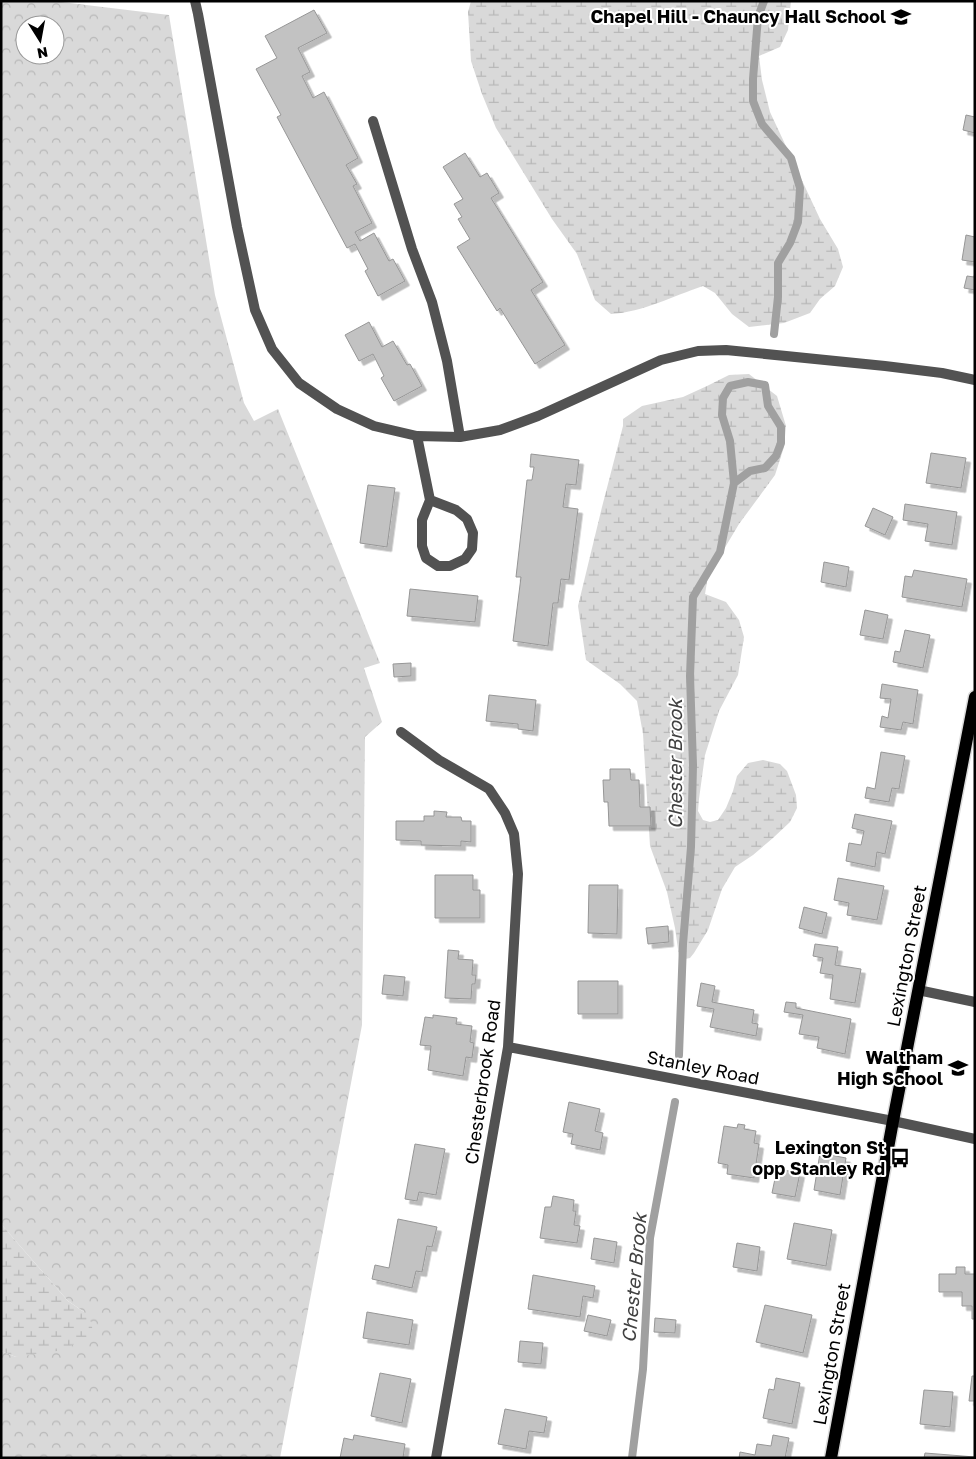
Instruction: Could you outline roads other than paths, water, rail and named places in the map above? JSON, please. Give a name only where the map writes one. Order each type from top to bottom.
[{"type":"main road","name":"Lexington Street","points":[[831,1458],[918,990],[970,745],[975,697]]},
{"type":"street","points":[[194,1],[200,24],[237,227],[255,310],[272,349],[299,383],[337,409],[374,426],[417,436],[460,437],[500,430],[538,416],[661,360],[698,351],[726,350],[885,366],[975,380]]},
{"type":"street","points":[[373,121],[412,249],[432,302],[447,361],[460,437]]},
{"type":"street","points":[[417,436],[430,500],[422,520],[422,546],[426,558],[438,566],[450,566],[465,559],[472,549],[473,532],[467,519],[456,510],[430,500]]},
{"type":"street","name":"Chesterbrook Road","points":[[402,732],[439,760],[489,788],[505,813],[514,834],[518,874],[508,1047],[436,1458]]},
{"type":"street","points":[[918,990],[975,1002]]},
{"type":"street","name":"Stanley Road","points":[[508,1047],[893,1121],[975,1139]]},
{"type":"waterway","name":"Chester Brook","points":[[764,1],[758,17],[753,101],[762,124],[791,158],[800,188],[798,222],[790,243],[778,263],[778,297],[774,334]]},
{"type":"waterway","name":"Chester Brook","points":[[679,1055],[683,944],[691,847],[693,765],[690,676],[693,597],[720,552],[734,483],[730,441],[722,415],[723,398],[730,386],[748,382],[765,385],[768,406],[781,427],[781,443],[776,456],[765,468],[750,471],[734,483]]},
{"type":"waterway","name":"Chester Brook","points":[[632,1458],[643,1369],[650,1238],[675,1102]]},
{"type":"place","name":"Chapel Hill - Chauncy Hall School","points":[[901,17]]},
{"type":"place","name":"Waltham High School","points":[[958,1068]]},
{"type":"place","name":"Lexington St opp Stanley Rd","points":[[900,1158]]}]
